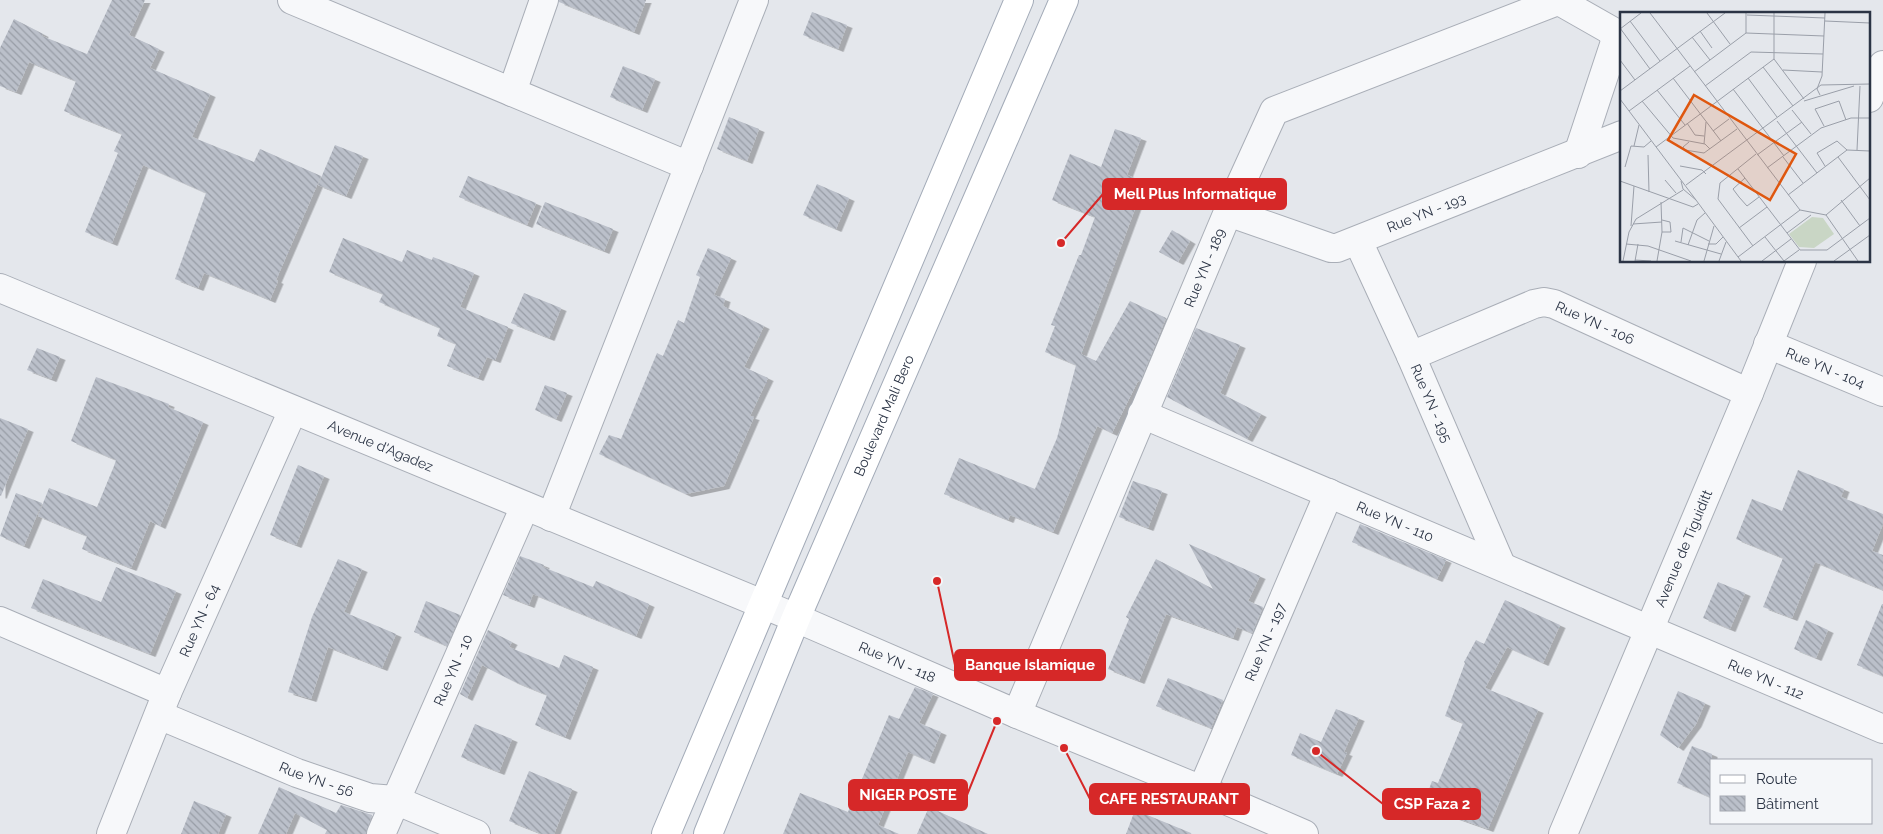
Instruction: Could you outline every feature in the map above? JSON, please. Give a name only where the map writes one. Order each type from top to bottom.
[{"type":"main road","points":[[666,834],[1019,0]]},
{"type":"main road","name":"Boulevard Mali Bero","points":[[708,834],[796,618],[1064,0]]},
{"type":"street","points":[[292,0],[689,166]]},
{"type":"street","points":[[512,92],[544,0]]},
{"type":"street","points":[[552,517],[754,0]]},
{"type":"street","name":"Rue YN - 189","points":[[1017,714],[1142,414],[1272,114],[1280,108],[1556,2],[1561,2],[1612,31],[1615,42],[1578,154]]},
{"type":"street","name":"Rue YN - 193","points":[[1228,212],[1331,248],[1337,248],[1620,136]]},
{"type":"street","name":"Rue YN - 195","points":[[1358,241],[1412,356],[1500,565]]},
{"type":"street","name":"Avenue de Tiguiditt","points":[[1563,834],[1749,393],[1802,262]]},
{"type":"street","name":"Avenue d'Agadez","points":[[0,288],[762,604]]},
{"type":"street","name":"Rue YN - 106","points":[[1412,356],[1534,304],[1544,302],[1554,304],[1749,393]]},
{"type":"street","name":"Rue YN - 104","points":[[1768,344],[1883,392]]},
{"type":"street","name":"Rue YN - 64","points":[[111,834],[163,704],[293,410]]},
{"type":"street","name":"Rue YN - 110","points":[[1142,414],[1649,629]]},
{"type":"street","name":"Rue YN - 197","points":[[1202,790],[1329,493]]},
{"type":"street","name":"Rue YN - 10","points":[[381,834],[525,506]]},
{"type":"street","name":"Rue YN - 118","points":[[762,604],[1017,714],[1304,834]]},
{"type":"street","name":"Rue YN - 56","points":[[0,621],[322,782],[370,798],[395,800],[476,834]]},
{"type":"street","name":"Rue YN - 112","points":[[1649,629],[1883,729]]},
{"type":"building","points":[[112,0],[145,0],[129,35],[159,49],[150,68],[210,94],[192,137],[254,162],[260,149],[321,176],[276,280],[278,281],[270,300],[204,273],[198,288],[175,279],[206,193],[143,165],[112,243],[85,232],[118,153],[114,151],[122,134],[64,111],[76,81],[29,62],[16,92],[0,86],[0,48],[14,19],[43,34],[42,36],[87,54]]},
{"type":"building","points":[[559,0],[646,0],[634,32],[559,2]]},
{"type":"building","points":[[812,12],[847,25],[838,49],[803,35]]},
{"type":"building","points":[[623,66],[655,79],[642,110],[610,97]]},
{"type":"building","points":[[729,117],[759,129],[747,161],[717,149]]},
{"type":"building","points":[[1115,129],[1141,138],[1127,175],[1145,182],[1081,354],[1096,361],[1130,301],[1166,318],[1140,382],[1138,381],[1112,433],[1097,426],[1053,532],[1010,515],[1008,520],[944,494],[959,458],[1035,489],[1057,438],[1076,365],[1045,352],[1055,326],[1051,325],[1095,217],[1052,200],[1070,154],[1101,167]]},
{"type":"building","points":[[335,145],[363,156],[346,196],[318,185]]},
{"type":"building","points":[[468,176],[536,203],[527,225],[459,197]]},
{"type":"building","points":[[817,184],[849,198],[836,229],[803,215]]},
{"type":"building","points":[[545,202],[613,229],[604,251],[536,224]]},
{"type":"building","points":[[1172,230],[1190,241],[1178,262],[1159,252]]},
{"type":"building","points":[[343,238],[402,262],[407,250],[432,260],[433,257],[474,273],[460,307],[508,327],[495,360],[487,357],[478,378],[447,366],[456,344],[437,336],[440,328],[379,302],[383,294],[329,272]]},
{"type":"building","points":[[708,248],[731,258],[714,295],[725,299],[723,306],[764,326],[744,367],[768,378],[750,416],[754,417],[724,486],[686,494],[599,454],[609,435],[621,439],[657,353],[663,356],[678,320],[684,323],[700,277],[696,275]]},
{"type":"building","points":[[524,293],[561,308],[549,338],[511,323]]},
{"type":"building","points":[[1196,328],[1240,345],[1220,393],[1261,414],[1247,439],[1167,397]]},
{"type":"building","points":[[37,348],[60,357],[51,379],[27,370]]},
{"type":"building","points":[[96,377],[169,404],[168,407],[203,422],[160,526],[150,521],[131,568],[82,549],[87,536],[38,516],[49,488],[97,507],[116,460],[71,441]]},
{"type":"building","points":[[545,385],[567,393],[556,419],[535,410]]},
{"type":"building","points":[[0,418],[28,429],[1,496],[0,495]]},
{"type":"building","points":[[298,465],[324,476],[296,545],[270,535]]},
{"type":"building","points":[[1798,470],[1844,489],[1841,497],[1883,514],[1883,524],[1872,551],[1883,555],[1883,590],[1815,562],[1792,618],[1763,607],[1783,558],[1736,539],[1752,499],[1782,511]]},
{"type":"building","points":[[1133,481],[1162,491],[1148,528],[1119,517]]},
{"type":"building","points":[[16,493],[42,503],[24,546],[0,536]]},
{"type":"building","points":[[1360,524],[1446,560],[1437,579],[1352,542]]},
{"type":"building","points":[[1189,544],[1260,576],[1248,601],[1263,607],[1252,633],[1237,627],[1233,638],[1166,614],[1139,681],[1108,669],[1129,619],[1126,617],[1156,559],[1213,589]]},
{"type":"building","points":[[520,556],[593,587],[596,581],[649,604],[636,636],[533,594],[529,605],[503,595]]},
{"type":"building","points":[[338,559],[362,569],[344,612],[396,634],[382,668],[328,647],[311,699],[288,692],[312,617]]},
{"type":"building","points":[[116,567],[176,591],[150,654],[31,608],[43,579],[101,602]]},
{"type":"building","points":[[1718,582],[1745,593],[1730,629],[1703,618]]},
{"type":"building","points":[[1505,600],[1560,625],[1543,663],[1507,647],[1485,688],[1538,710],[1488,829],[1423,806],[1432,781],[1438,783],[1463,723],[1445,716],[1464,662],[1476,640],[1484,644]]},
{"type":"building","points":[[426,601],[460,615],[447,646],[414,632]]},
{"type":"building","points":[[1883,604],[1883,676],[1857,665]]},
{"type":"building","points":[[1806,620],[1828,630],[1816,658],[1794,649]]},
{"type":"building","points":[[488,630],[512,642],[509,647],[559,668],[564,655],[593,667],[565,737],[535,725],[547,695],[513,681],[482,665],[467,698],[460,694]]},
{"type":"building","points":[[1168,678],[1223,700],[1211,728],[1156,706]]},
{"type":"building","points":[[915,687],[933,694],[919,723],[941,732],[929,761],[908,752],[878,825],[899,834],[783,834],[800,793],[848,812],[889,715],[899,719]]},
{"type":"building","points":[[1678,691],[1705,703],[1696,724],[1678,748],[1660,735]]},
{"type":"building","points":[[1336,709],[1359,718],[1344,752],[1347,753],[1337,774],[1291,755],[1300,733],[1321,742]]},
{"type":"building","points":[[475,724],[512,739],[499,772],[461,757]]},
{"type":"building","points":[[1692,746],[1712,754],[1712,759],[1710,759],[1710,797],[1677,783]]},
{"type":"building","points":[[529,771],[572,789],[554,834],[542,834],[509,821]]},
{"type":"building","points":[[279,787],[336,813],[341,805],[372,815],[366,834],[325,834],[327,830],[295,813],[286,834],[258,834]]},
{"type":"building","points":[[194,801],[226,814],[218,834],[181,834]]},
{"type":"building","points":[[929,807],[988,834],[917,834]]},
{"type":"building","points":[[1135,810],[1191,833],[1191,834],[1126,834]]},
{"type":"place","name":"Mell Plus Informatique","points":[[1061,243]]},
{"type":"place","name":"Banque Islamique","points":[[937,581]]},
{"type":"place","name":"NIGER POSTE","points":[[997,721]]},
{"type":"place","name":"CAFE RESTAURANT","points":[[1064,748]]},
{"type":"place","name":"CSP Faza 2","points":[[1316,751]]}]
